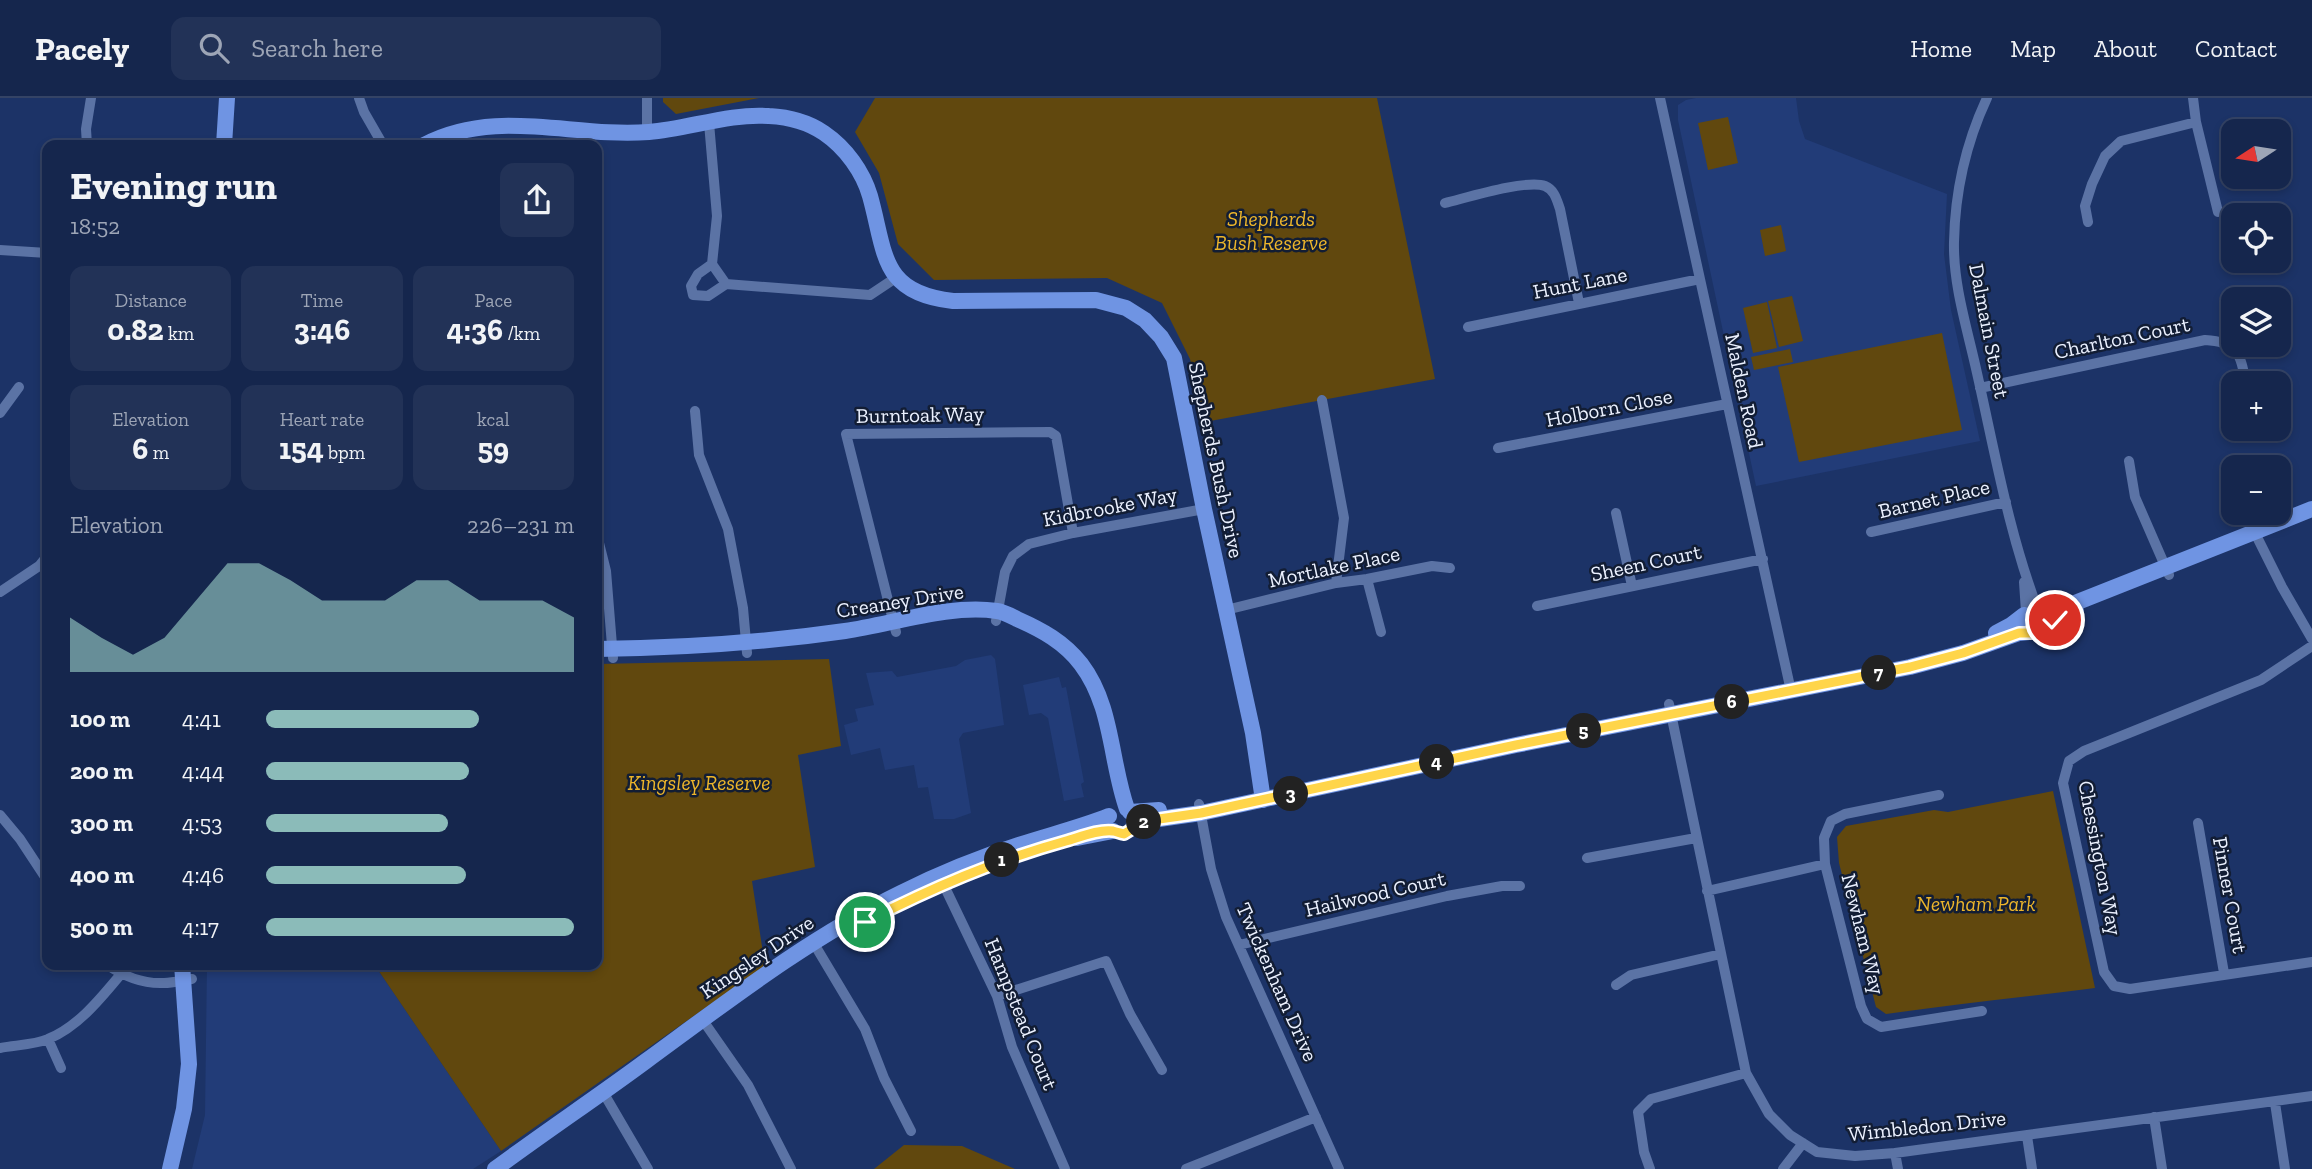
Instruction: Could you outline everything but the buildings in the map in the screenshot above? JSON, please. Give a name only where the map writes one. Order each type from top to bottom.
[{"type":"street","points":[[87,140],[91,98]]},
{"type":"street","points":[[215,140],[218,98]]},
{"type":"street","points":[[224,140],[227,98]]},
{"type":"street","points":[[359,98],[380,140]]},
{"type":"street","points":[[647,98],[647,132]]},
{"type":"street","name":"Malden Road","points":[[1660,98],[1790,687]]},
{"type":"street","points":[[2193,98],[2196,122],[2218,212]]},
{"type":"street","name":"Dalmain Street","points":[[1985,99],[1966,154],[1957,201],[1954,244],[1958,286],[2034,618]]},
{"type":"street","points":[[436,140],[464,129],[493,125],[585,138],[614,133],[679,129],[768,116],[794,119],[810,125],[833,140],[855,164],[870,196],[883,254],[897,277],[870,295],[726,284],[708,296],[694,295],[691,286],[698,274],[712,264]]},
{"type":"street","points":[[2088,222],[2085,206],[2091,184],[2105,156],[2121,141],[2196,122]]},
{"type":"street","points":[[709,123],[717,216],[712,264],[726,284]]},
{"type":"street","points":[[1445,203],[1524,185],[1546,186],[1555,194],[1560,209],[1579,303]]},
{"type":"street","points":[[0,250],[42,253]]},
{"type":"street","name":"Shepherds Bush Drive","points":[[897,277],[921,294],[953,301],[1096,300],[1126,308],[1145,320],[1161,337],[1174,358],[1204,509],[1253,733],[1258,744],[1266,795]]},
{"type":"street","name":"Hunt Lane","points":[[1468,327],[1700,279]]},
{"type":"street","name":"Charlton Court","points":[[1980,388],[2205,340],[2222,341],[2233,347],[2241,360],[2243,371]]},
{"type":"street","points":[[0,414],[19,387]]},
{"type":"street","points":[[1321,400],[1343,518],[1336,583]]},
{"type":"street","name":"Holborn Close","points":[[1498,449],[1727,404]]},
{"type":"street","points":[[695,411],[699,455],[728,528],[743,608],[747,648]]},
{"type":"street","name":"Burntoak Way","points":[[895,627],[846,434],[1050,432],[1056,436],[1073,533]]},
{"type":"street","points":[[2129,461],[2135,497],[2168,571]]},
{"type":"street","name":"Barnet Place","points":[[1871,532],[2006,502]]},
{"type":"street","name":"Kidbrooke Way","points":[[998,616],[1005,572],[1013,556],[1029,544],[1073,533],[1204,509]]},
{"type":"street","name":"Kingsley Drive","points":[[2257,536],[2312,509]]},
{"type":"street","points":[[1616,513],[1632,586]]},
{"type":"street","name":"Kingsley Drive","points":[[511,1169],[605,1096],[861,914],[1014,846],[1152,811],[1200,808],[1670,709],[1790,687],[1964,644],[2034,618],[2069,614],[2168,571],[2312,517]]},
{"type":"street","points":[[2257,536],[2312,639]]},
{"type":"street","points":[[602,555],[606,571],[605,653]]},
{"type":"street","name":"Sheen Court","points":[[1537,606],[1763,559]]},
{"type":"street","points":[[0,592],[42,562]]},
{"type":"street","name":"Mortlake Place","points":[[1226,610],[1336,583],[1432,566],[1450,568]]},
{"type":"street","points":[[1367,579],[1381,632]]},
{"type":"street","name":"Creaney Drive","points":[[605,653],[747,648],[895,627],[960,610],[998,616],[1054,637],[1071,652],[1088,675],[1102,703],[1119,785],[1121,818]]},
{"type":"street","name":"Chessington Way","points":[[2312,646],[2260,680],[2084,751],[2069,761],[2063,776],[2099,953],[2107,979],[2114,986],[2130,989],[2312,962]]},
{"type":"street","name":"Wimbledon Drive","points":[[1670,709],[1746,1073],[1769,1114],[1790,1135],[1817,1152],[1855,1156],[1895,1153],[2312,1096]]},
{"type":"street","name":"Newham Way","points":[[1938,795],[1844,814],[1831,821],[1824,838],[1825,864],[1861,1006],[1867,1019],[1881,1027],[1982,1010]]},
{"type":"street","name":"Twickenham Drive","points":[[1200,808],[1219,895],[1339,1169]]},
{"type":"street","points":[[0,815],[42,872]]},
{"type":"street","name":"Pinner Court","points":[[2198,823],[2224,973]]},
{"type":"street","points":[[1587,858],[1696,838]]},
{"type":"street","name":"Newham Way","points":[[1707,891],[1825,864]]},
{"type":"street","name":"Hampstead Court","points":[[940,879],[997,996],[1012,1047],[1065,1169]]},
{"type":"street","name":"Hailwood Court","points":[[1239,945],[1447,896],[1502,886],[1520,886]]},
{"type":"street","points":[[816,946],[865,1030],[884,1078],[911,1131]]},
{"type":"street","points":[[1616,985],[1631,975],[1721,954]]},
{"type":"street","points":[[997,996],[1106,961],[1130,1014],[1162,1070]]},
{"type":"street","points":[[115,970],[149,983],[165,983],[187,972]]},
{"type":"street","points":[[170,1169],[188,1080],[187,972]]},
{"type":"street","points":[[179,1169],[197,1081],[198,1049],[187,972]]},
{"type":"street","points":[[0,1048],[48,1039],[69,1027],[97,1002],[121,974]]},
{"type":"street","points":[[706,1023],[748,1085],[791,1169]]},
{"type":"street","points":[[48,1039],[61,1068]]},
{"type":"street","points":[[1650,1169],[1644,1152],[1638,1112],[1651,1099],[1746,1073]]},
{"type":"street","points":[[605,1096],[648,1169]]},
{"type":"street","name":"Kingsley Drive","points":[[495,1169],[605,1096]]},
{"type":"street","points":[[2275,1103],[2285,1169]]},
{"type":"street","points":[[1186,1169],[1316,1116]]},
{"type":"street","points":[[2154,1117],[2162,1169]]},
{"type":"street","points":[[2027,1136],[2032,1169]]},
{"type":"street","points":[[1783,1169],[1803,1143]]},
{"type":"street","points":[[1895,1153],[1898,1169]]},
{"type":"shaded area","points":[[1696,98],[1796,98],[1805,139],[1947,194],[1944,254],[1951,310],[1980,441],[1756,486],[1678,120],[1678,105]]},
{"type":"shaded area","points":[[991,655],[995,659],[1004,725],[963,733],[959,739],[971,813],[954,819],[934,819],[928,787],[918,788],[914,765],[885,770],[880,748],[851,755],[844,725],[858,721],[855,709],[874,705],[866,673],[892,671],[897,677],[956,666],[965,660]]},
{"type":"shaded area","points":[[1059,677],[1062,688],[1066,687],[1084,782],[1081,784],[1084,797],[1064,801],[1048,718],[1041,713],[1029,715],[1023,685]]},
{"type":"shaded area","points":[[207,970],[378,970],[501,1151],[473,1169],[192,1169],[205,1115]]},
{"type":"green space","points":[[663,98],[759,98],[676,114],[663,102]]},
{"type":"green space","name":"Shepherds Bush Reserve","points":[[875,98],[1377,98],[1435,379],[1205,422],[1190,359],[1162,303],[1107,278],[934,280],[898,244],[879,173],[855,132]]},
{"type":"green space","points":[[1728,117],[1738,163],[1708,170],[1698,123]]},
{"type":"green space","points":[[1781,225],[1786,251],[1765,256],[1760,230]]},
{"type":"green space","points":[[1792,296],[1803,341],[1779,347],[1768,301]]},
{"type":"green space","points":[[1767,302],[1777,348],[1753,353],[1743,308]]},
{"type":"green space","points":[[1942,333],[1962,430],[1799,462],[1778,367]]},
{"type":"green space","points":[[1790,349],[1793,362],[1754,370],[1751,357]]},
{"type":"green space","name":"Kingsley Reserve","points":[[829,659],[841,746],[798,755],[815,867],[752,881],[765,966],[501,1151],[378,970],[602,970],[602,664]]},
{"type":"green space","name":"Newham Park","points":[[2053,791],[2095,988],[1886,1014],[1876,1007],[1839,863],[1837,837],[1846,826],[1934,810],[1948,812]]},
{"type":"green space","points":[[904,1145],[962,1146],[1015,1169],[874,1169]]},
{"type":"route","points":[[865,922],[982,867],[1093,833],[1113,831],[1124,834],[1145,821],[1201,813],[1671,713],[1910,667],[1963,653],[2019,633],[2036,633],[2055,620]]}]
